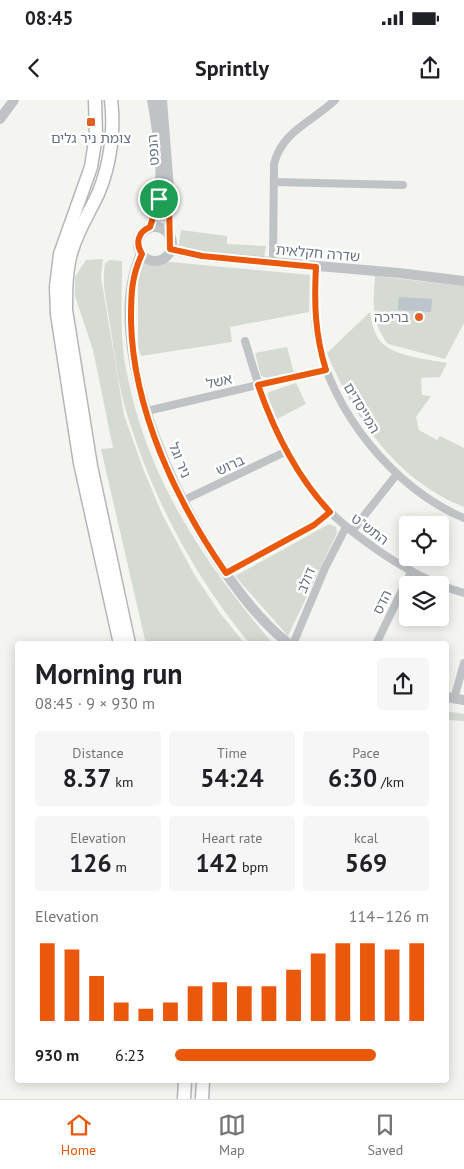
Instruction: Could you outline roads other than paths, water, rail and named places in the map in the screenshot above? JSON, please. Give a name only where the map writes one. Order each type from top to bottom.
[{"type":"highway","points":[[95,100],[96,135],[91,167],[65,236],[56,271],[57,314],[80,463],[119,641]]},
{"type":"highway","points":[[111,100],[112,127]]},
{"type":"highway","points":[[117,100],[109,153],[98,194],[71,251],[66,288],[66,310],[90,456],[128,641]]},
{"type":"highway","points":[[184,1099],[185,1083]]},
{"type":"highway","points":[[202,1099],[203,1083]]},
{"type":"street","points":[[0,119],[14,100]]},
{"type":"street","name":"הנפט","points":[[152,100],[169,236]]},
{"type":"street","name":"הנפט","points":[[150,227],[164,199],[162,100]]},
{"type":"street","points":[[273,263],[274,164],[281,144],[335,100]]},
{"type":"street","points":[[274,182],[403,185]]},
{"type":"street","points":[[150,227],[161,228],[169,236],[170,249],[160,260],[150,260],[139,249],[138,238],[145,229],[150,227]]},
{"type":"street","name":"שדרה חקלאית","points":[[170,249],[202,256],[316,267],[399,272],[464,281]]},
{"type":"street","name":"ניר וגל","points":[[142,254],[132,280],[132,336],[138,383],[147,411],[182,501],[198,530],[226,573],[257,611],[286,641]]},
{"type":"street","name":"המייסדים","points":[[316,267],[314,297],[317,334],[326,370],[360,431],[397,474],[437,504],[464,518]]},
{"type":"street","name":"התש\"ט","points":[[245,341],[258,385],[287,451],[306,483],[330,512],[349,529],[411,572],[464,592]]},
{"type":"street","name":"אשל","points":[[147,411],[326,370]]},
{"type":"street","name":"ברוש","points":[[182,501],[287,451]]},
{"type":"street","name":"דולב","points":[[294,641],[325,568],[349,529],[397,474]]},
{"type":"street","points":[[226,573],[314,525],[330,512]]},
{"type":"street","name":"הדס","points":[[377,641],[411,572]]},
{"type":"street","points":[[455,699],[464,663]]},
{"type":"place","name":"צומת ניר גלים","points":[[91,122]]},
{"type":"place","name":"בריכה","points":[[419,317]]}]
